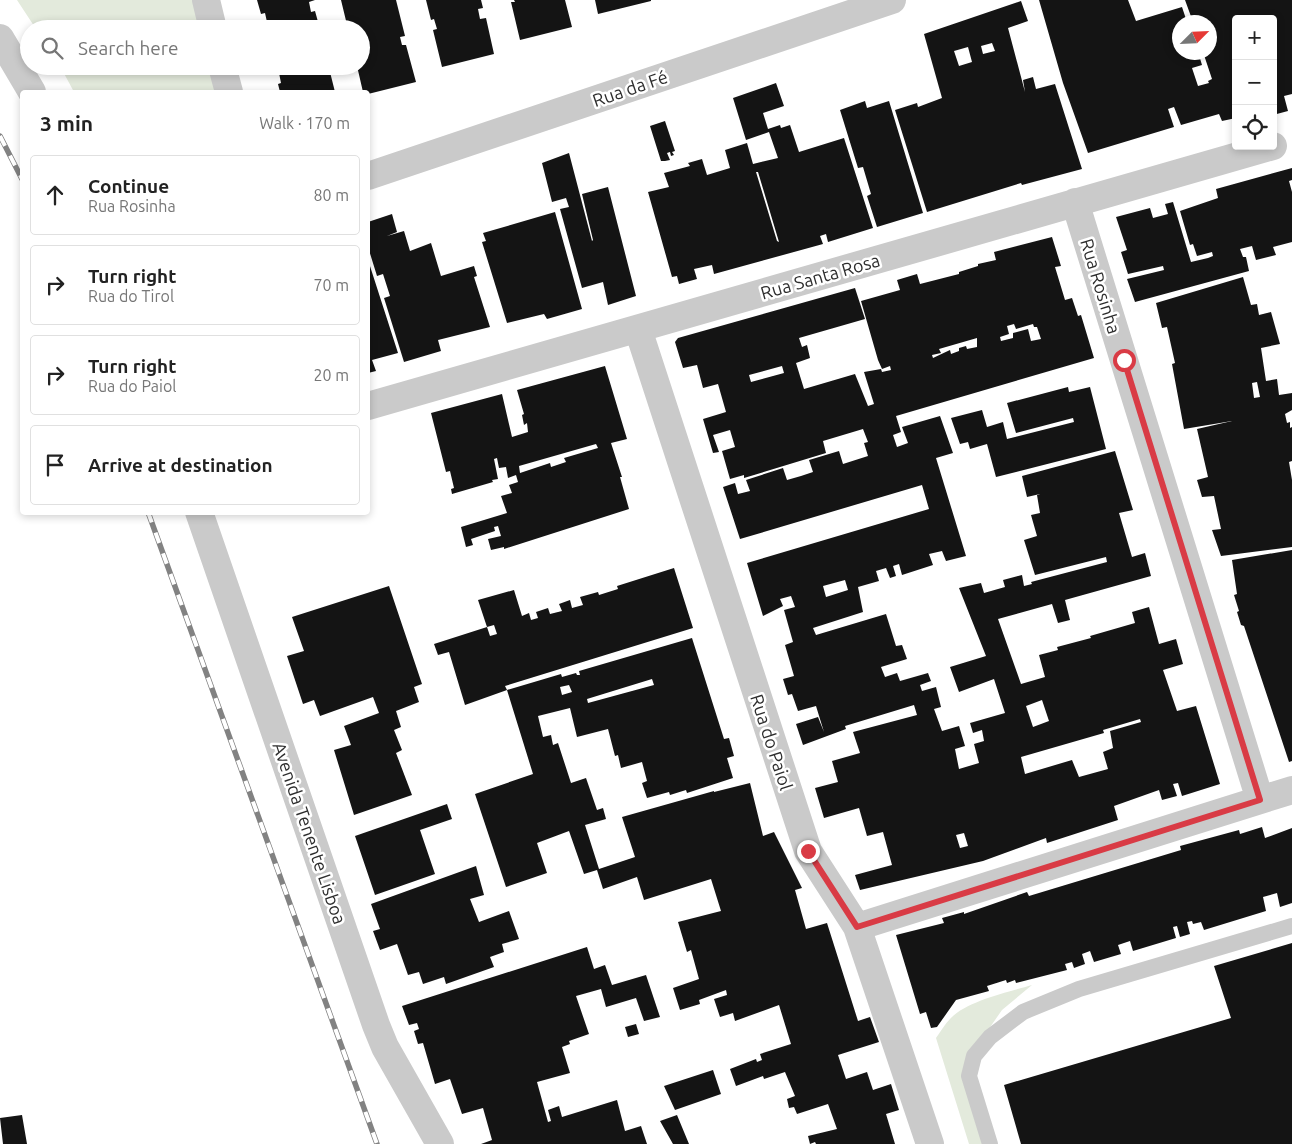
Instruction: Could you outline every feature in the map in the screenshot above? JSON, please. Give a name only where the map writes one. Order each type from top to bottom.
[{"type":"street","points":[[206,0],[211,20]]},
{"type":"street","name":"Rua da Fé","points":[[370,175],[892,0]]},
{"type":"street","points":[[0,38],[20,72]]},
{"type":"street","points":[[22,75],[31,90]]},
{"type":"street","points":[[224,75],[228,90]]},
{"type":"street","name":"Rua Santa Rosa","points":[[1277,145],[1292,141]]},
{"type":"street","name":"Rua Santa Rosa","points":[[370,405],[1259,150]]},
{"type":"street","name":"Rua Rosinha","points":[[1075,202],[1260,800]]},
{"type":"street","name":"Rua do Paiol","points":[[638,329],[808,851],[857,927],[930,1144]]},
{"type":"street","name":"Avenida Tenente Lisboa","points":[[200,515],[376,1025],[385,1047],[440,1144]]},
{"type":"street","points":[[857,927],[1292,790]]},
{"type":"lane","points":[[990,1144],[969,1076],[974,1056],[990,1037],[1023,1012],[1079,989],[1292,926]]},
{"type":"shaded area","points":[[17,0],[193,0],[198,20],[30,20]]},
{"type":"shaded area","points":[[65,75],[211,75],[215,90],[73,90]]},
{"type":"shaded area","points":[[1032,985],[1002,1010],[986,1033],[969,1076],[990,1144],[969,1144],[936,1038],[950,1019],[966,1007],[988,998]]},
{"type":"building","points":[[257,0],[315,0],[309,2],[311,12],[315,11],[318,20],[267,20],[265,13],[261,14]]},
{"type":"building","points":[[341,0],[396,0],[405,36],[400,37],[402,45],[406,45],[416,82],[370,94],[370,90],[363,90],[359,75],[370,75],[370,20],[346,20]]},
{"type":"building","points":[[426,0],[481,0],[483,8],[478,9],[480,19],[486,18],[494,54],[442,67],[433,30],[437,29],[434,19],[431,20]]},
{"type":"building","points":[[514,0],[565,0],[572,27],[520,40],[511,2],[515,2]]},
{"type":"building","points":[[595,0],[651,0],[651,1],[598,14]]},
{"type":"building","points":[[1039,0],[1128,0],[1136,21],[1182,7],[1185,15],[1172,15],[1172,60],[1200,60],[1202,65],[1192,68],[1198,86],[1209,83],[1208,81],[1212,79],[1206,60],[1217,60],[1217,15],[1190,15],[1185,0],[1292,0],[1292,94],[1284,96],[1288,111],[1277,114],[1277,15],[1232,15],[1232,119],[1222,121],[1219,114],[1181,125],[1174,107],[1168,109],[1174,127],[1088,153],[1063,83]]},
{"type":"building","points":[[1021,1],[1028,21],[1008,28],[1025,92],[1023,80],[1033,77],[1036,89],[1055,84],[1082,169],[1022,185],[1021,183],[927,212],[895,110],[917,103],[918,107],[942,98],[924,34]],"holes":[[[992,43],[995,51],[983,54],[981,46]],[[968,47],[972,62],[959,66],[954,51]]]},
{"type":"building","points":[[279,75],[331,75],[334,90],[280,90],[278,84],[281,83]]},
{"type":"building","points":[[776,83],[784,106],[763,113],[768,129],[780,125],[781,128],[790,125],[799,152],[844,138],[873,228],[828,242],[826,234],[820,236],[823,244],[714,274],[712,265],[694,269],[697,279],[679,284],[677,276],[672,277],[648,192],[669,187],[664,173],[690,166],[688,163],[702,159],[707,175],[730,168],[725,150],[747,143],[753,164],[778,158],[769,132],[746,140],[733,98]],"holes":[[[756,172],[758,172],[779,242],[777,241]]]},
{"type":"building","points":[[865,101],[867,108],[889,101],[923,213],[877,227],[867,196],[871,194],[863,167],[858,168],[840,110]]},
{"type":"building","points":[[665,121],[675,151],[672,152],[674,155],[671,156],[670,152],[667,153],[670,160],[661,161],[650,126]]},
{"type":"building","points":[[569,153],[592,241],[582,194],[608,187],[636,296],[608,305],[603,282],[582,288],[560,209],[569,207],[566,198],[552,202],[542,163]]},
{"type":"building","points":[[1292,168],[1292,180],[1289,181],[1292,192],[1292,242],[1273,247],[1276,255],[1256,260],[1252,246],[1240,249],[1243,257],[1246,257],[1249,271],[1135,302],[1127,279],[1164,270],[1163,266],[1128,274],[1121,252],[1127,250],[1116,217],[1150,208],[1153,218],[1168,214],[1165,204],[1173,202],[1191,262],[1208,258],[1213,256],[1212,252],[1197,256],[1193,244],[1190,245],[1180,211],[1218,198],[1216,189]]},
{"type":"building","points":[[555,212],[582,309],[547,319],[544,314],[507,323],[482,242],[486,241],[483,233]]},
{"type":"building","points":[[392,214],[397,232],[387,236],[404,231],[410,251],[431,243],[441,276],[474,266],[477,276],[474,277],[490,327],[438,340],[441,351],[404,362],[384,298],[390,296],[383,274],[377,276],[370,253],[370,221]]},
{"type":"building","points":[[1052,237],[1061,266],[1055,267],[1065,300],[1072,298],[1078,316],[1081,315],[1094,358],[896,416],[901,432],[893,435],[897,447],[908,443],[902,427],[940,416],[953,453],[936,458],[966,556],[946,561],[942,551],[929,554],[933,565],[902,575],[899,564],[893,566],[896,576],[890,578],[886,568],[876,571],[879,581],[858,587],[863,612],[813,628],[816,635],[886,614],[896,646],[902,645],[907,659],[881,667],[885,677],[897,673],[900,681],[928,673],[931,681],[920,685],[922,691],[936,687],[941,707],[934,709],[942,731],[959,726],[965,746],[955,749],[959,769],[979,763],[974,744],[984,741],[982,730],[973,733],[970,723],[1005,713],[994,679],[959,692],[950,667],[986,656],[959,588],[981,583],[984,593],[1005,587],[1003,580],[1022,575],[1024,586],[1032,584],[1031,582],[1107,562],[1106,557],[1035,575],[1024,540],[1037,536],[1031,515],[1040,513],[1037,495],[1040,494],[1027,497],[1022,476],[1115,451],[1133,510],[1119,513],[1132,557],[1145,553],[1151,576],[1065,600],[1070,620],[1058,623],[1052,604],[998,619],[1021,684],[1045,677],[1039,655],[1058,650],[1057,647],[1091,638],[1090,636],[1135,623],[1132,612],[1149,607],[1159,644],[1176,639],[1183,664],[1163,670],[1177,711],[1196,706],[1220,784],[1182,796],[1178,783],[1173,784],[1177,796],[1162,800],[1159,790],[1114,806],[1118,820],[1047,843],[1046,838],[983,861],[860,890],[855,875],[892,865],[883,832],[867,836],[859,808],[824,818],[815,788],[838,782],[832,761],[860,753],[853,732],[917,715],[914,705],[845,726],[846,729],[803,745],[796,724],[818,717],[824,732],[816,706],[798,711],[792,694],[788,695],[783,679],[794,676],[785,645],[793,642],[784,610],[795,607],[791,596],[780,599],[783,606],[763,616],[747,563],[929,509],[922,485],[740,539],[723,487],[735,483],[738,494],[750,491],[746,480],[783,468],[787,480],[801,476],[813,472],[809,460],[839,451],[843,464],[868,456],[864,443],[868,442],[863,429],[823,441],[826,453],[744,478],[744,475],[730,479],[722,451],[735,447],[730,430],[713,435],[719,452],[713,453],[703,419],[726,412],[718,384],[703,388],[697,365],[683,368],[675,342],[678,338],[855,288],[865,319],[799,338],[802,347],[807,345],[810,358],[796,363],[804,389],[855,374],[868,406],[874,404],[864,372],[881,369],[882,372],[891,370],[890,366],[882,369],[878,360],[861,301],[900,290],[897,280],[917,274],[920,284],[959,274],[959,272],[978,266],[978,264],[996,260],[994,252]],"holes":[[[1014,324],[1016,329],[1033,324],[1034,327],[1037,327],[1041,339],[1031,341],[1028,329],[1013,333],[1013,338],[1001,341],[1000,337],[1009,334],[1007,326]],[[977,338],[977,347],[967,349],[966,346],[959,348],[959,351],[951,354],[950,350],[933,358],[932,355],[941,353],[939,349]],[[782,366],[784,373],[751,382],[749,375]],[[845,580],[848,590],[826,597],[823,586]],[[1042,700],[1049,721],[1033,727],[1026,706]],[[1140,719],[1141,722],[1110,731],[1113,748],[1103,752],[1108,769],[1079,777],[1072,760],[1025,774],[1021,757],[1104,733],[1103,730]],[[964,833],[968,846],[960,848],[956,835]]]},
{"type":"building","points":[[370,266],[398,353],[372,360],[376,371],[370,372]]},
{"type":"building","points":[[1243,277],[1251,305],[1257,304],[1259,315],[1271,312],[1280,344],[1261,348],[1266,381],[1277,379],[1279,395],[1292,393],[1292,410],[1285,414],[1287,423],[1290,422],[1290,428],[1292,427],[1292,461],[1289,462],[1292,480],[1292,547],[1221,556],[1212,530],[1221,529],[1214,496],[1202,497],[1197,480],[1208,477],[1197,429],[1232,421],[1184,429],[1172,364],[1175,363],[1167,327],[1162,328],[1156,303]],"holes":[[[1257,382],[1260,397],[1254,398],[1252,383]]]},
{"type":"building","points":[[605,366],[627,439],[611,443],[622,477],[620,477],[629,509],[504,549],[504,547],[491,550],[488,539],[501,536],[498,526],[494,527],[495,531],[471,539],[473,545],[466,547],[461,527],[507,513],[501,496],[512,493],[509,485],[518,482],[516,475],[508,478],[506,467],[499,468],[497,458],[494,459],[498,479],[452,494],[451,489],[454,488],[450,471],[446,472],[431,413],[502,394],[512,437],[528,432],[527,423],[524,425],[522,415],[524,414],[517,390]],"holes":[[[596,444],[598,448],[564,458],[566,462],[551,467],[550,463],[520,473],[519,466]]]},
{"type":"building","points":[[1068,387],[1069,392],[1090,387],[1106,449],[996,477],[987,444],[970,449],[968,442],[960,444],[951,418],[982,410],[987,427],[1003,422],[1007,439],[1074,422],[1073,418],[1016,433],[1007,403]]},
{"type":"building","points":[[1292,550],[1292,761],[1289,762],[1244,626],[1241,625],[1237,612],[1239,611],[1234,595],[1237,594],[1232,560]]},
{"type":"building","points":[[674,568],[693,628],[505,686],[507,690],[465,705],[449,652],[438,655],[434,644],[487,627],[478,600],[514,590],[522,616],[529,613],[531,620],[538,618],[536,612],[548,608],[550,614],[562,611],[559,604],[570,600],[572,608],[583,605],[580,597],[598,592],[599,595],[618,589],[617,586]],"holes":[[[494,625],[497,634],[490,636],[487,627]]]},
{"type":"building","points":[[389,586],[422,684],[414,687],[419,702],[396,711],[401,727],[394,730],[402,750],[396,753],[412,795],[354,815],[334,750],[351,745],[344,726],[379,713],[373,697],[320,716],[314,700],[303,704],[287,656],[304,651],[292,617]]},
{"type":"building","points":[[692,638],[724,739],[729,738],[734,756],[727,758],[733,778],[687,793],[686,790],[670,795],[669,792],[647,798],[642,783],[647,781],[642,762],[621,768],[618,755],[615,756],[608,729],[577,737],[570,708],[538,716],[543,737],[551,735],[553,745],[558,743],[571,783],[586,778],[597,810],[603,808],[606,819],[585,825],[599,869],[635,857],[622,817],[714,791],[750,783],[763,836],[774,832],[802,888],[795,890],[806,929],[827,923],[858,1021],[870,1017],[879,1042],[838,1055],[846,1079],[867,1072],[873,1090],[891,1084],[899,1110],[886,1114],[895,1144],[816,1144],[815,1142],[810,1144],[808,1136],[837,1129],[828,1104],[797,1114],[794,1107],[789,1108],[787,1099],[795,1096],[785,1072],[764,1079],[763,1076],[736,1086],[730,1069],[756,1059],[757,1062],[762,1060],[760,1054],[791,1044],[779,1005],[735,1021],[733,1013],[720,1017],[714,999],[727,995],[726,990],[699,1000],[700,1004],[680,1010],[673,988],[699,979],[691,950],[687,952],[678,922],[721,911],[711,879],[644,900],[637,877],[603,889],[597,870],[584,874],[569,831],[537,843],[547,873],[506,887],[475,794],[533,774],[507,690],[561,674],[562,677],[576,673],[580,675],[579,671]],"holes":[[[652,679],[654,685],[588,703],[587,699]],[[569,685],[572,692],[562,695],[560,687]]]},
{"type":"building","points":[[447,804],[452,819],[420,830],[435,874],[375,895],[355,836]]},
{"type":"building","points":[[1262,827],[1265,838],[1292,828],[1292,903],[1280,907],[1277,893],[1263,897],[1266,911],[1204,930],[1201,922],[1193,924],[1192,921],[1187,922],[1190,934],[1180,937],[1177,926],[1173,927],[1176,938],[1133,951],[1130,941],[1118,945],[1121,954],[1094,962],[1090,951],[1082,954],[1085,964],[1074,968],[1072,962],[1065,964],[1067,970],[1016,983],[1015,980],[1007,983],[1006,980],[987,986],[989,991],[956,1000],[937,1027],[931,1028],[926,1012],[920,1014],[896,935],[944,923],[942,918],[964,912],[964,914],[1027,892],[1029,896],[1181,850],[1180,846],[1239,830],[1240,834]]},
{"type":"building","points":[[476,866],[484,895],[470,899],[479,922],[509,911],[519,939],[502,944],[504,952],[490,957],[494,967],[446,984],[444,977],[423,984],[419,972],[408,975],[397,944],[380,950],[373,931],[380,929],[371,904]]},
{"type":"building","points":[[1292,943],[1292,1144],[1021,1144],[1004,1085],[1231,1018],[1214,966]]},
{"type":"building","points":[[587,947],[594,969],[605,965],[612,985],[646,975],[660,1017],[644,1021],[636,998],[606,1007],[601,989],[576,996],[589,1034],[569,1041],[570,1044],[562,1047],[570,1073],[537,1082],[548,1122],[551,1121],[548,1110],[559,1106],[562,1117],[617,1100],[625,1131],[641,1126],[647,1144],[481,1144],[492,1140],[483,1108],[462,1114],[450,1079],[435,1084],[423,1043],[418,1044],[414,1031],[419,1029],[417,1023],[409,1025],[402,1006]]},
{"type":"building","points":[[636,1024],[639,1034],[628,1037],[625,1027]]},
{"type":"building","points":[[713,1070],[721,1094],[675,1110],[664,1086]]},
{"type":"building","points":[[22,1115],[27,1144],[3,1144],[0,1118]]},
{"type":"building","points":[[677,1115],[689,1144],[673,1144],[660,1121]]},
{"type":"railway","points":[[0,136],[20,175]]},
{"type":"railway","points":[[149,515],[377,1144]]},
{"type":"route","points":[[808,851],[857,927],[1260,800],[1124,360]]}]
